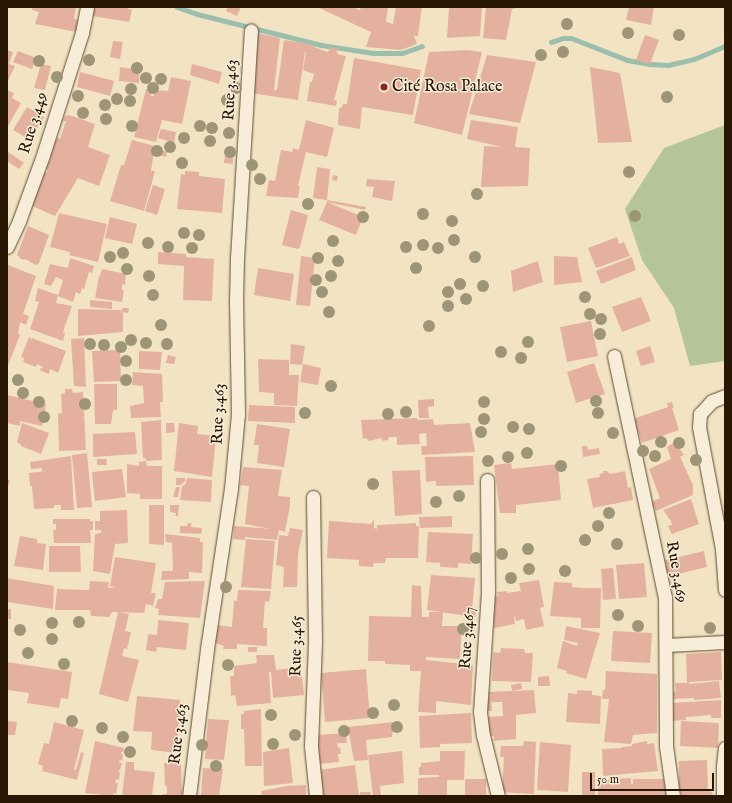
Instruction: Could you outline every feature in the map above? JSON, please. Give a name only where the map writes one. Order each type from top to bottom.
[{"type":"street","name":"Rue 3.449","points":[[7,247],[19,221],[43,155],[82,33],[87,7]]},
{"type":"street","name":"Rue 3.463","points":[[189,796],[207,649],[231,489],[238,414],[236,302],[237,266],[251,30]]},
{"type":"street","name":"Rue 3.469","points":[[614,356],[665,597],[666,746],[673,796]]},
{"type":"street","points":[[725,396],[712,401],[700,414],[699,426],[722,548],[725,590]]},
{"type":"street","name":"Rue 3.467","points":[[487,480],[488,592],[480,712],[484,742],[498,796]]},
{"type":"street","name":"Rue 3.465","points":[[313,497],[315,642],[311,746],[316,796]]},
{"type":"street","points":[[666,645],[725,642]]},
{"type":"street","points":[[723,796],[723,766],[725,748]]},
{"type":"green space","points":[[725,125],[725,361],[690,366],[674,308],[642,260],[625,209],[664,148]]},
{"type":"building","points":[[33,7],[76,7],[74,19],[78,20],[77,32],[35,24],[39,12],[32,10]]},
{"type":"building","points":[[89,7],[129,7],[128,9],[132,10],[129,22],[86,15]]},
{"type":"building","points":[[228,7],[241,7],[237,16],[226,11]]},
{"type":"building","points":[[317,7],[355,7],[360,10],[361,7],[388,7],[386,22],[393,24],[396,7],[422,7],[418,36],[414,36],[417,44],[401,50],[366,47],[371,32]]},
{"type":"building","points":[[449,7],[482,7],[480,36],[447,38]]},
{"type":"building","points":[[486,7],[521,7],[512,9],[506,40],[483,38]]},
{"type":"building","points":[[629,7],[654,7],[651,25],[626,20]]},
{"type":"building","points":[[257,33],[280,38],[274,90],[277,90],[284,40],[309,44],[328,52],[330,47],[338,49],[337,54],[346,56],[334,100],[337,101],[336,106],[307,101],[310,82],[312,82],[314,74],[303,70],[306,52],[305,52],[298,100],[251,93]]},
{"type":"building","points":[[645,35],[659,40],[650,64],[636,60]]},
{"type":"building","points":[[113,41],[123,42],[120,59],[110,57]]},
{"type":"building","points":[[7,50],[13,52],[9,64],[15,66],[7,83]]},
{"type":"building","points":[[467,50],[482,52],[462,135],[414,123],[429,52]]},
{"type":"building","points":[[18,51],[36,58],[32,69],[13,62]]},
{"type":"building","points":[[487,55],[536,62],[520,123],[469,114]]},
{"type":"building","name":"Cité Rosa Palace","points":[[354,58],[421,70],[413,115],[362,107],[360,129],[338,125],[339,108],[341,108],[343,104],[347,104]]},
{"type":"building","points":[[41,64],[51,66],[45,90],[34,88]]},
{"type":"building","points":[[192,64],[222,72],[219,84],[190,75]]},
{"type":"building","points":[[120,67],[140,70],[139,83],[119,81]]},
{"type":"building","points":[[590,67],[620,73],[632,142],[598,143]]},
{"type":"building","points":[[80,72],[114,81],[110,96],[77,87]]},
{"type":"building","points":[[171,77],[191,81],[182,124],[162,120],[156,142],[134,137],[146,89],[152,89],[151,96],[154,96],[154,90],[168,91]]},
{"type":"building","points":[[7,90],[14,93],[12,98],[21,103],[7,128]]},
{"type":"building","points":[[27,107],[44,117],[30,140],[13,130]]},
{"type":"building","points":[[69,115],[95,124],[88,147],[110,155],[99,186],[78,178],[55,216],[25,203],[42,171],[47,173],[48,170],[46,169],[52,151],[46,149],[51,139],[56,141],[57,138],[60,139],[66,121],[63,121],[65,116]]},
{"type":"building","points":[[306,120],[334,128],[327,157],[306,152],[298,186],[300,186],[298,198],[266,196],[269,180],[275,181],[281,150],[292,152],[293,148],[299,150]]},
{"type":"building","points":[[471,120],[518,127],[515,147],[530,148],[528,186],[481,187],[484,146],[502,147],[467,139]]},
{"type":"building","points":[[161,129],[176,132],[174,143],[158,138]]},
{"type":"building","points":[[132,140],[155,146],[151,171],[155,171],[144,211],[110,201],[121,165],[124,165]]},
{"type":"building","points":[[161,150],[167,152],[166,157],[159,155]]},
{"type":"building","points":[[7,151],[24,163],[19,169],[7,161]]},
{"type":"building","points":[[225,155],[233,156],[233,164],[224,163]]},
{"type":"building","points":[[317,167],[330,169],[327,200],[313,198]]},
{"type":"building","points":[[185,171],[199,172],[199,176],[225,179],[222,213],[177,209],[181,174],[185,175]]},
{"type":"building","points":[[333,175],[338,176],[337,181],[332,180]]},
{"type":"building","points":[[367,179],[395,181],[392,201],[372,197],[374,187],[366,186]]},
{"type":"building","points":[[153,185],[165,189],[157,215],[145,211]]},
{"type":"building","points":[[327,200],[366,207],[365,210],[327,202]]},
{"type":"building","points":[[327,202],[363,217],[356,235],[319,220]]},
{"type":"building","points":[[291,210],[308,215],[300,247],[298,249],[282,245]]},
{"type":"building","points":[[59,213],[107,224],[98,262],[69,255],[70,252],[50,247]]},
{"type":"building","points":[[110,217],[137,224],[132,244],[105,238]]},
{"type":"building","points":[[28,226],[49,235],[39,263],[36,265],[25,259],[19,258],[20,257],[17,255]]},
{"type":"building","points":[[617,237],[619,244],[624,242],[630,256],[596,268],[588,248]]},
{"type":"building","points":[[158,252],[186,254],[186,257],[214,259],[212,301],[183,300],[184,266],[158,264]]},
{"type":"building","points":[[301,256],[315,258],[310,306],[296,305]]},
{"type":"building","points":[[554,256],[577,257],[582,282],[554,285]]},
{"type":"building","points":[[632,257],[636,270],[601,284],[596,271]]},
{"type":"building","points":[[70,258],[94,266],[92,273],[89,272],[84,289],[82,288],[80,294],[76,292],[73,302],[58,296],[63,280],[56,277],[51,286],[44,284],[50,264],[68,268]]},
{"type":"building","points":[[538,261],[543,282],[513,292],[511,271]]},
{"type":"building","points":[[8,265],[36,276],[23,314],[29,316],[26,325],[20,322],[18,334],[20,335],[7,368]]},
{"type":"building","points":[[258,268],[294,274],[290,301],[254,295]]},
{"type":"building","points":[[102,269],[126,274],[125,285],[122,284],[122,290],[124,290],[122,302],[95,298],[99,276]]},
{"type":"building","points":[[38,288],[58,295],[56,303],[72,306],[63,332],[65,333],[63,341],[30,329],[39,302],[35,301]]},
{"type":"building","points":[[641,297],[651,321],[622,332],[612,307]]},
{"type":"building","points":[[90,300],[112,302],[112,309],[90,307]]},
{"type":"building","points":[[122,308],[129,308],[128,313],[122,312]]},
{"type":"building","points":[[78,309],[122,310],[123,332],[78,336]]},
{"type":"building","points":[[591,321],[598,356],[567,362],[560,327]]},
{"type":"building","points":[[29,337],[31,338],[31,342],[32,338],[66,351],[58,373],[50,369],[49,374],[39,370],[43,367],[37,364],[36,367],[23,362],[24,358],[21,357]]},
{"type":"building","points":[[84,338],[86,387],[74,386],[71,339]]},
{"type":"building","points":[[291,344],[305,346],[302,365],[290,364]]},
{"type":"building","points":[[650,346],[655,362],[641,366],[636,351]]},
{"type":"building","points":[[120,350],[121,381],[94,382],[92,351]]},
{"type":"building","points":[[139,351],[162,352],[160,370],[139,369]]},
{"type":"building","points":[[168,355],[176,357],[174,364],[166,363]]},
{"type":"building","points":[[258,359],[289,360],[289,375],[299,375],[297,406],[274,405],[274,393],[259,392]]},
{"type":"building","points":[[594,363],[605,394],[576,403],[567,372]]},
{"type":"building","points":[[303,364],[321,368],[318,385],[300,382]]},
{"type":"building","points":[[133,372],[162,374],[163,402],[160,402],[161,417],[131,418],[130,406],[144,403],[143,386],[132,385]]},
{"type":"building","points":[[94,384],[117,384],[117,410],[113,410],[111,424],[95,424]]},
{"type":"building","points":[[65,389],[72,389],[73,393],[83,392],[86,450],[59,451],[58,414],[62,413],[61,394],[65,393]]},
{"type":"building","points":[[7,395],[46,404],[42,426],[20,421],[20,426],[7,423]]},
{"type":"building","points":[[434,399],[434,406],[428,407],[429,418],[419,418],[418,400]]},
{"type":"building","points":[[672,402],[674,407],[672,408],[679,430],[642,443],[637,428],[633,429],[630,420],[668,407],[667,403]]},
{"type":"building","points":[[249,405],[295,407],[295,423],[248,421]]},
{"type":"building","points":[[417,418],[418,420],[433,419],[434,425],[470,423],[475,452],[422,455],[421,446],[427,446],[426,433],[419,434],[420,444],[397,445],[397,437],[389,437],[388,440],[383,441],[381,438],[369,441],[366,438],[363,439],[361,420]]},
{"type":"building","points":[[161,420],[162,460],[146,461],[146,458],[143,458],[141,422]]},
{"type":"building","points":[[22,423],[49,433],[41,454],[21,446],[17,442]]},
{"type":"building","points":[[166,423],[174,423],[175,432],[166,433]]},
{"type":"building","points":[[179,423],[198,426],[197,434],[216,436],[212,477],[174,471]]},
{"type":"building","points":[[257,424],[290,429],[284,467],[257,463],[259,445],[254,445]]},
{"type":"building","points":[[135,432],[137,454],[93,457],[93,434]]},
{"type":"building","points":[[675,442],[684,455],[680,457],[693,485],[693,495],[656,511],[651,502],[660,498],[649,469],[671,459],[667,447]]},
{"type":"building","points":[[582,446],[587,446],[588,450],[599,448],[600,454],[583,457]]},
{"type":"building","points":[[87,453],[92,507],[77,508],[72,455]]},
{"type":"building","points":[[71,456],[74,510],[61,510],[61,505],[54,505],[54,508],[34,509],[29,473],[47,471],[42,471],[42,468],[31,469],[30,462]]},
{"type":"building","points":[[473,456],[474,485],[436,486],[436,481],[426,482],[425,457]]},
{"type":"building","points":[[97,459],[106,459],[107,465],[97,465]]},
{"type":"building","points":[[146,461],[147,466],[162,466],[162,499],[140,499],[140,494],[127,493],[127,464],[139,466],[139,462]]},
{"type":"building","points":[[511,463],[512,469],[558,464],[561,500],[516,505],[516,513],[500,513],[494,465]]},
{"type":"building","points":[[243,467],[282,470],[278,496],[290,497],[290,506],[285,532],[279,530],[277,540],[245,537],[245,540],[233,539],[234,526],[271,529],[245,524],[249,486],[240,485]]},
{"type":"building","points":[[122,469],[126,497],[95,501],[92,472]]},
{"type":"building","points":[[420,470],[422,514],[395,516],[392,471]]},
{"type":"building","points":[[603,471],[607,471],[610,474],[625,471],[628,488],[631,487],[633,500],[593,508],[587,479],[600,477],[599,474],[604,473]]},
{"type":"building","points":[[176,478],[185,478],[185,481],[181,485],[176,485]]},
{"type":"building","points":[[187,478],[212,480],[211,502],[180,500],[182,486],[185,485]]},
{"type":"building","points":[[7,479],[10,481],[7,489]]},
{"type":"building","points":[[176,487],[180,487],[178,497],[173,497]]},
{"type":"building","points":[[691,499],[699,524],[672,534],[668,526],[672,525],[671,521],[663,510]]},
{"type":"building","points":[[149,505],[164,505],[164,545],[149,544]]},
{"type":"building","points":[[170,505],[179,505],[178,516],[175,516],[176,513],[170,512]]},
{"type":"building","points":[[127,510],[128,543],[115,544],[110,574],[93,571],[95,534],[101,533],[101,530],[95,530],[95,521],[100,521],[100,511]]},
{"type":"building","points":[[452,516],[452,527],[420,528],[419,517]]},
{"type":"building","points":[[53,519],[90,519],[90,521],[93,521],[93,530],[90,530],[91,543],[54,543],[53,530],[56,530],[56,524],[53,524]]},
{"type":"building","points":[[374,519],[374,528],[377,529],[377,525],[416,523],[416,526],[419,526],[418,558],[386,558],[385,563],[374,563],[373,567],[359,566],[359,560],[327,558],[329,521],[371,524]]},
{"type":"building","points":[[188,523],[191,523],[191,527],[202,528],[201,534],[180,533],[180,526],[187,526]]},
{"type":"building","points":[[290,528],[303,530],[298,554],[297,587],[283,587],[284,567],[276,565],[279,535],[288,536]]},
{"type":"building","points":[[428,532],[473,534],[471,564],[458,563],[458,568],[440,567],[440,563],[426,562]]},
{"type":"building","points":[[165,534],[200,538],[200,542],[203,542],[202,573],[189,572],[189,579],[161,580],[162,571],[173,571],[172,543],[166,542]]},
{"type":"building","points":[[20,536],[37,539],[37,543],[46,544],[43,570],[14,566]]},
{"type":"building","points":[[246,539],[275,541],[271,589],[241,587]]},
{"type":"building","points":[[49,546],[80,546],[81,572],[49,572]]},
{"type":"building","points":[[704,551],[707,567],[665,577],[661,561]]},
{"type":"building","points":[[115,557],[156,563],[151,593],[156,593],[153,606],[146,604],[144,613],[112,612],[109,617],[91,616],[90,610],[55,610],[57,589],[89,590],[90,581],[109,582],[108,588],[116,587],[110,586]]},
{"type":"building","points":[[644,563],[647,597],[619,599],[616,565]]},
{"type":"building","points":[[613,568],[616,599],[603,600],[601,569]]},
{"type":"building","points":[[431,575],[475,578],[472,610],[476,612],[475,617],[427,610]]},
{"type":"building","points":[[7,578],[54,586],[53,609],[7,602]]},
{"type":"building","points":[[539,580],[544,607],[540,608],[544,626],[526,630],[524,619],[516,621],[514,616],[515,624],[494,628],[490,608],[494,608],[492,597],[498,596],[497,592],[507,591],[507,593],[521,591],[519,583]]},
{"type":"building","points":[[205,581],[200,618],[158,615],[159,609],[155,608],[158,599],[162,599],[165,582]]},
{"type":"building","points":[[554,582],[572,583],[572,587],[601,588],[600,628],[581,628],[581,618],[550,616]]},
{"type":"building","points":[[412,585],[421,586],[422,617],[429,617],[429,612],[443,612],[442,626],[462,626],[460,659],[426,657],[426,660],[473,665],[471,705],[436,701],[436,713],[418,712],[421,671],[410,671],[410,665],[385,664],[385,661],[368,661],[369,616],[411,617]]},
{"type":"building","points":[[238,590],[271,591],[269,602],[265,601],[263,628],[267,628],[267,646],[237,644],[237,649],[223,649],[224,646],[215,643],[217,625],[232,627],[234,600],[237,601]]},
{"type":"building","points":[[7,609],[11,609],[11,619],[7,619]]},
{"type":"building","points":[[118,612],[129,614],[125,631],[131,632],[127,649],[124,648],[122,656],[139,660],[128,702],[99,694]]},
{"type":"building","points":[[158,620],[189,623],[186,650],[157,647],[156,652],[146,650],[148,634],[157,635]]},
{"type":"building","points":[[566,626],[600,633],[586,679],[566,673],[567,671],[557,668],[563,641],[577,646],[578,643],[564,640]]},
{"type":"building","points":[[613,631],[652,633],[650,663],[611,661]]},
{"type":"building","points":[[248,647],[257,647],[257,652],[248,652]]},
{"type":"building","points":[[501,648],[524,649],[525,653],[533,653],[531,682],[492,681],[493,652],[500,653]]},
{"type":"building","points":[[721,652],[722,680],[689,682],[689,684],[719,681],[721,698],[694,700],[694,698],[671,699],[671,693],[676,692],[675,683],[687,683],[686,654]]},
{"type":"building","points":[[256,655],[274,655],[276,670],[301,667],[304,695],[273,698],[271,672],[269,672],[271,703],[237,706],[235,695],[231,696],[230,676],[234,676],[234,666],[257,663]]},
{"type":"building","points":[[7,662],[72,672],[68,699],[61,698],[59,708],[27,703],[29,693],[7,690]]},
{"type":"building","points":[[366,669],[370,718],[325,722],[321,673]]},
{"type":"building","points":[[606,671],[657,674],[657,733],[633,735],[631,744],[604,742],[609,699],[602,699],[603,690],[605,690]]},
{"type":"building","points":[[549,676],[550,686],[538,686],[538,677]]},
{"type":"building","points":[[521,683],[522,689],[512,691],[511,685]]},
{"type":"building","points":[[534,690],[536,713],[516,715],[516,739],[494,741],[494,736],[487,736],[486,717],[503,716],[502,702],[491,702],[492,711],[484,711],[484,702],[488,702],[488,692]]},
{"type":"building","points":[[577,690],[592,691],[592,695],[601,696],[600,724],[566,722],[568,693],[577,694]]},
{"type":"building","points":[[137,696],[180,700],[177,753],[151,750],[152,732],[133,731]]},
{"type":"building","points":[[721,700],[721,718],[711,718],[711,715],[686,717],[686,720],[671,721],[671,703]]},
{"type":"building","points":[[261,709],[262,766],[245,766],[244,729],[241,729],[241,714],[244,714],[244,711]]},
{"type":"building","points":[[471,713],[472,743],[440,744],[440,747],[420,748],[419,716]]},
{"type":"building","points":[[208,719],[229,720],[224,760],[205,759]]},
{"type":"building","points":[[7,721],[17,722],[15,735],[7,735]]},
{"type":"building","points":[[681,721],[719,723],[718,748],[680,746]]},
{"type":"building","points":[[54,722],[84,730],[74,770],[76,770],[81,752],[84,753],[77,780],[42,771],[43,766],[38,764],[44,743],[49,744]]},
{"type":"building","points":[[394,722],[392,737],[366,740],[368,760],[354,761],[348,727]]},
{"type":"building","points":[[346,733],[347,743],[337,743],[338,748],[340,747],[341,754],[338,754],[339,762],[318,764],[316,735]]},
{"type":"building","points":[[95,741],[124,748],[123,752],[121,752],[123,755],[122,761],[120,760],[119,763],[122,763],[118,772],[120,772],[119,780],[116,779],[115,783],[118,783],[116,794],[113,793],[113,796],[85,793]]},
{"type":"building","points":[[524,741],[536,742],[534,794],[502,792],[504,757],[500,757],[501,746],[523,746]]},
{"type":"building","points":[[647,741],[647,744],[654,743],[658,771],[603,776],[602,749],[622,748]]},
{"type":"building","points":[[540,742],[571,745],[568,792],[537,790]]},
{"type":"building","points":[[289,748],[293,783],[264,786],[263,752]]},
{"type":"building","points":[[402,751],[404,783],[380,786],[381,796],[373,796],[368,755]]},
{"type":"building","points":[[440,751],[465,751],[464,780],[447,780],[447,796],[418,796],[418,778],[439,777],[439,775],[419,775],[419,767],[421,767],[421,763],[440,761]]},
{"type":"building","points":[[707,760],[708,790],[713,793],[712,796],[681,796],[681,791],[679,791],[679,761]]},
{"type":"building","points":[[126,762],[134,762],[134,770],[155,772],[152,796],[122,796]]},
{"type":"building","points":[[164,763],[181,763],[182,796],[163,796],[163,794],[167,794],[167,786],[165,786]]},
{"type":"building","points":[[355,765],[359,796],[324,796],[319,770]]},
{"type":"building","points":[[203,768],[223,769],[219,796],[201,796]]},
{"type":"building","points":[[582,772],[595,772],[595,796],[582,796]]},
{"type":"building","points":[[631,778],[631,784],[633,784],[633,779],[668,779],[668,796],[598,796],[598,780]]},
{"type":"building","points":[[465,779],[486,779],[486,796],[465,796]]},
{"type":"building","points":[[306,785],[306,796],[262,796],[261,791],[287,786]]},
{"type":"building","points":[[360,792],[371,792],[370,796],[360,796]]},
{"type":"waterway","points":[[177,7],[197,14],[321,45],[373,53],[402,53],[422,46]]},
{"type":"waterway","points":[[551,42],[563,38],[571,38],[627,60],[668,65],[694,59],[725,46]]},
{"type":"place","name":"Cité Rosa Palace","points":[[384,87]]}]
